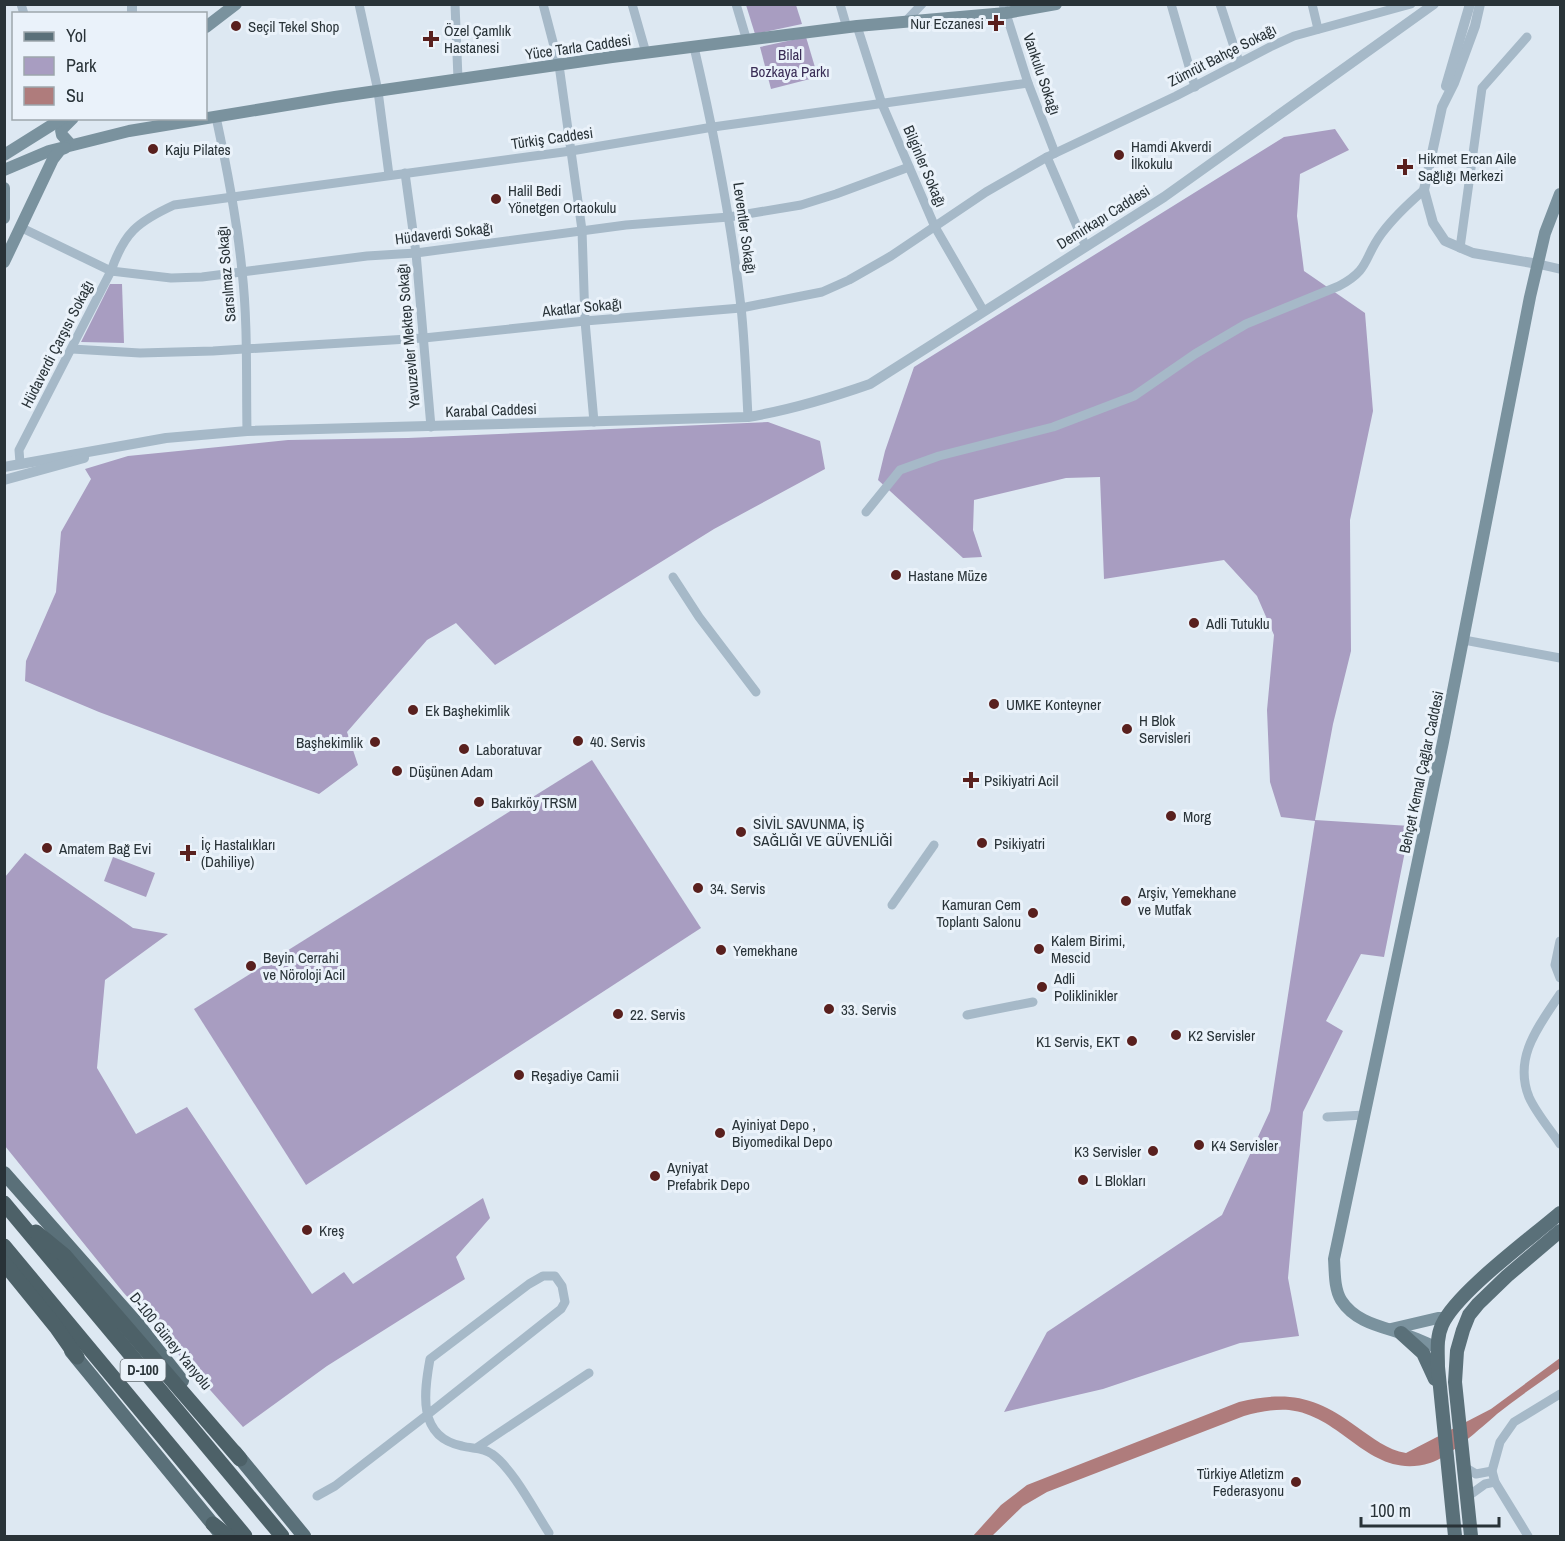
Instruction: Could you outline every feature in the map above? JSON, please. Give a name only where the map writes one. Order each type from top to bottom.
[{"type":"highway","name":"D-100","points":[[4,1203],[282,1536]]},
{"type":"highway","points":[[22,1223],[39,1233],[64,1255],[240,1459]]},
{"type":"highway","name":"D-100","points":[[4,1246],[245,1536]]},
{"type":"highway","points":[[4,1263],[56,1327],[76,1357]]},
{"type":"highway","points":[[213,1524],[228,1536]]},
{"type":"main road","points":[[207,26],[236,4]]},
{"type":"main road","name":"Yüce Tarla Caddesi","points":[[207,118],[458,79],[646,53],[1056,4]]},
{"type":"main road","points":[[4,155],[60,120]]},
{"type":"main road","points":[[4,262],[53,159],[60,150],[71,145],[62,135],[61,130],[70,120]]},
{"type":"main road","name":"Yüce Tarla Caddesi","points":[[4,170],[49,150],[129,131],[197,120]]},
{"type":"main road","points":[[4,188],[4,218]]},
{"type":"main road","name":"Behçet Kemal Çağlar Caddesi","points":[[1438,1348],[1396,1331],[1368,1323],[1353,1314],[1341,1300],[1335,1283],[1334,1259],[1464,640],[1538,264],[1545,233],[1560,194]]},
{"type":"main road","name":"D-100 Güney Yanyolu","points":[[4,1173],[139,1326],[240,1459],[304,1536]]},
{"type":"main road","points":[[1455,1536],[1440,1396],[1438,1348],[1441,1326],[1471,1290],[1560,1213]]},
{"type":"main road","points":[[1471,1536],[1455,1382],[1457,1352],[1463,1330],[1469,1315],[1478,1304],[1560,1231]]},
{"type":"main road","points":[[4,1274],[76,1357],[223,1536]]},
{"type":"main road","points":[[1396,1331],[1438,1318],[1446,1318],[1460,1324],[1463,1330]]},
{"type":"main road","points":[[1396,1331],[1423,1353],[1440,1396]]},
{"type":"main road","points":[[1438,1348],[1445,1352],[1457,1352]]},
{"type":"street","points":[[359,4],[378,91],[389,174]]},
{"type":"street","points":[[455,4],[458,79]]},
{"type":"street","points":[[543,4],[559,65],[582,230],[585,321],[594,422]]},
{"type":"street","points":[[632,4],[646,53]]},
{"type":"street","points":[[736,4],[747,41]]},
{"type":"street","name":"Bilginler Sokağı","points":[[840,4],[852,27],[882,104],[936,227],[983,310]]},
{"type":"street","points":[[905,22],[922,4]]},
{"type":"street","points":[[1171,4],[1195,87]]},
{"type":"street","points":[[1220,4],[1239,62]]},
{"type":"street","points":[[1312,4],[1318,29]]},
{"type":"street","name":"Demirkapı Caddesi","points":[[870,384],[1164,196],[1434,4]]},
{"type":"street","name":"Zümrüt Bahçe Sokağı","points":[[1051,154],[1195,87],[1239,62],[1294,36],[1409,5]]},
{"type":"street","points":[[1474,5],[1475,26],[1454,83],[1442,106],[1424,190],[1433,223],[1445,241],[1473,253],[1560,269]]},
{"type":"street","name":"Vankulu Sokağı","points":[[1004,9],[1051,154],[1085,245]]},
{"type":"street","points":[[1460,248],[1482,88],[1527,37]]},
{"type":"street","name":"Leventler Sokağı","points":[[694,47],[713,127],[729,216],[741,308],[748,417]]},
{"type":"street","name":"Türkiş Caddesi","points":[[111,271],[118,249],[133,229],[150,216],[174,205],[571,151],[713,127],[1028,83]]},
{"type":"street","name":"Sarsılmaz Sokağı","points":[[216,117],[233,198],[243,273],[247,431]]},
{"type":"street","name":"Akatlar Sokağı","points":[[72,349],[140,353],[424,338],[741,308],[822,292],[857,275],[936,227],[986,192],[1051,154]]},
{"type":"street","name":"Hüdaverdi Sokağı","points":[[21,228],[111,271],[171,278],[243,273],[367,256],[416,253],[582,230],[729,216],[801,205],[909,166]]},
{"type":"street","name":"Yavuzevler Mektep Sokağı","points":[[405,172],[416,253],[430,427]]},
{"type":"street","points":[[866,512],[900,470],[939,456],[1053,427],[1134,396],[1195,354],[1245,324],[1352,280],[1364,268],[1382,232],[1408,203],[1424,190]]},
{"type":"street","name":"Hüdaverdi Çarşısı Sokağı","points":[[20,463],[19,450],[111,271]]},
{"type":"street","name":"Karabal Caddesi","points":[[4,467],[166,438],[247,431],[748,417],[811,402],[870,384]]},
{"type":"street","name":"Karabal Caddesi","points":[[4,480],[60,466],[110,449]]},
{"type":"street","points":[[674,577],[699,617],[756,692]]},
{"type":"street","points":[[1464,640],[1560,658]]},
{"type":"street","points":[[892,905],[934,845]]},
{"type":"street","points":[[1560,941],[1555,965],[1560,978]]},
{"type":"street","points":[[1560,994],[1531,1038],[1525,1060],[1524,1081],[1530,1099],[1560,1144]]},
{"type":"street","points":[[967,1015],[1033,1002]]},
{"type":"street","points":[[1327,1117],[1365,1115]]},
{"type":"street","points":[[317,1496],[335,1486],[427,1415],[561,1309],[565,1302],[562,1286],[555,1276],[543,1276],[529,1284],[430,1359],[424,1392],[427,1415],[433,1428],[444,1440],[462,1447],[478,1447],[491,1453],[505,1466],[549,1533]]},
{"type":"street","points":[[478,1447],[589,1373]]},
{"type":"street","points":[[1528,1536],[1495,1482],[1492,1471],[1500,1442],[1514,1422],[1560,1394]]},
{"type":"street","points":[[1463,1463],[1476,1474],[1492,1471]]},
{"type":"street","points":[[1467,1497],[1485,1484],[1495,1482]]},
{"type":"green space","points":[[746,5],[796,5],[802,24],[755,34]]},
{"type":"green space","name":"Bilal Bozkaya Parkı","points":[[806,37],[817,74],[810,79],[771,89],[760,47]]},
{"type":"green space","points":[[1335,129],[1349,150],[1300,174],[1297,216],[1304,271],[1365,313],[1373,411],[1350,520],[1351,651],[1333,724],[1315,820],[1410,826],[1384,957],[1361,954],[1326,1021],[1343,1031],[1303,1112],[1288,1278],[1299,1336],[1240,1343],[1103,1389],[1004,1412],[1047,1332],[1222,1215],[1270,1111],[1315,821],[1281,817],[1270,782],[1267,710],[1274,635],[1257,596],[1224,560],[1104,579],[1100,477],[1066,478],[974,500],[973,530],[982,557],[963,558],[878,480],[885,451],[914,367],[1284,137]]},
{"type":"green space","points":[[110,284],[122,284],[124,343],[81,342]]},
{"type":"green space","points":[[768,422],[820,441],[825,469],[714,529],[495,665],[456,623],[427,640],[347,732],[358,765],[319,794],[99,712],[25,681],[26,661],[56,592],[61,532],[91,479],[85,469],[128,456],[288,440],[408,438]]},
{"type":"green space","points":[[592,760],[701,928],[306,1185],[194,1009]]},
{"type":"green space","points":[[25,853],[133,928],[168,934],[105,980],[97,1068],[136,1134],[187,1107],[312,1294],[344,1272],[353,1284],[483,1198],[490,1218],[456,1257],[465,1279],[327,1366],[243,1427],[123,1292],[5,1146],[5,877]]},
{"type":"green space","points":[[113,857],[155,873],[146,897],[104,881]]},
{"type":"water","points":[[1560,1358],[1560,1368],[1505,1408],[1455,1449],[1430,1463],[1409,1466],[1390,1463],[1358,1446],[1326,1423],[1308,1415],[1289,1410],[1266,1411],[1244,1416],[1047,1492],[1023,1506],[992,1536],[973,1536],[1001,1505],[1027,1485],[1239,1402],[1273,1397],[1302,1399],[1329,1409],[1386,1446],[1406,1453],[1491,1409]]},
{"type":"place","name":"Nur Eczanesi","points":[[996,23]]},
{"type":"place","name":"Seçil Tekel Shop","points":[[236,26]]},
{"type":"place","name":"Özel Çamlık Hastanesi","points":[[431,39]]},
{"type":"place","name":"Kaju Pilates","points":[[153,149]]},
{"type":"place","name":"Hamdi Akverdi İlkokulu","points":[[1119,155]]},
{"type":"place","name":"Hikmet Ercan Aile Sağlığı Merkezi","points":[[1405,167]]},
{"type":"place","name":"Halil Bedi Yönetgen Ortaokulu","points":[[496,199]]},
{"type":"place","name":"Hastane Müze","points":[[896,575]]},
{"type":"place","name":"Adli Tutuklu","points":[[1194,623]]},
{"type":"place","name":"UMKE Konteyner","points":[[994,704]]},
{"type":"place","name":"Ek Başhekimlik","points":[[413,710]]},
{"type":"place","name":"H Blok Servisleri","points":[[1127,729]]},
{"type":"place","name":"40. Servis","points":[[578,741]]},
{"type":"place","name":"Başhekimlik","points":[[375,742]]},
{"type":"place","name":"Laboratuvar","points":[[464,749]]},
{"type":"place","name":"Düşünen Adam","points":[[397,771]]},
{"type":"place","name":"Psikiyatri Acil","points":[[971,780]]},
{"type":"place","name":"Bakırköy TRSM","points":[[479,802]]},
{"type":"place","name":"Morg","points":[[1171,816]]},
{"type":"place","name":"SİVİL SAVUNMA, İŞ SAĞLIĞI VE GÜVENLİĞİ","points":[[741,832]]},
{"type":"place","name":"Psikiyatri","points":[[982,843]]},
{"type":"place","name":"Amatem Bağ Evi","points":[[47,848]]},
{"type":"place","name":"İç Hastalıkları (Dahiliye)","points":[[188,853]]},
{"type":"place","name":"34. Servis","points":[[698,888]]},
{"type":"place","name":"Arşiv, Yemekhane ve Mutfak","points":[[1126,901]]},
{"type":"place","name":"Kamuran Cem Toplantı Salonu","points":[[1033,913]]},
{"type":"place","name":"Kalem Birimi, Mescid","points":[[1039,949]]},
{"type":"place","name":"Yemekhane","points":[[721,950]]},
{"type":"place","name":"Beyin Cerrahi ve Nöroloji Acil","points":[[251,966]]},
{"type":"place","name":"Adli Poliklinikler","points":[[1042,987]]},
{"type":"place","name":"33. Servis","points":[[829,1009]]},
{"type":"place","name":"22. Servis","points":[[618,1014]]},
{"type":"place","name":"K2 Servisler","points":[[1176,1035]]},
{"type":"place","name":"K1 Servis, EKT","points":[[1132,1041]]},
{"type":"place","name":"Reşadiye Camii","points":[[519,1075]]},
{"type":"place","name":"Ayiniyat Depo , Biyomedikal Depo","points":[[720,1133]]},
{"type":"place","name":"K4 Servisler","points":[[1199,1145]]},
{"type":"place","name":"K3 Servisler","points":[[1153,1151]]},
{"type":"place","name":"Ayniyat Prefabrik Depo","points":[[655,1176]]},
{"type":"place","name":"L Blokları","points":[[1083,1180]]},
{"type":"place","name":"Kreş","points":[[307,1230]]},
{"type":"place","name":"Türkiye Atletizm Federasyonu","points":[[1296,1482]]}]
